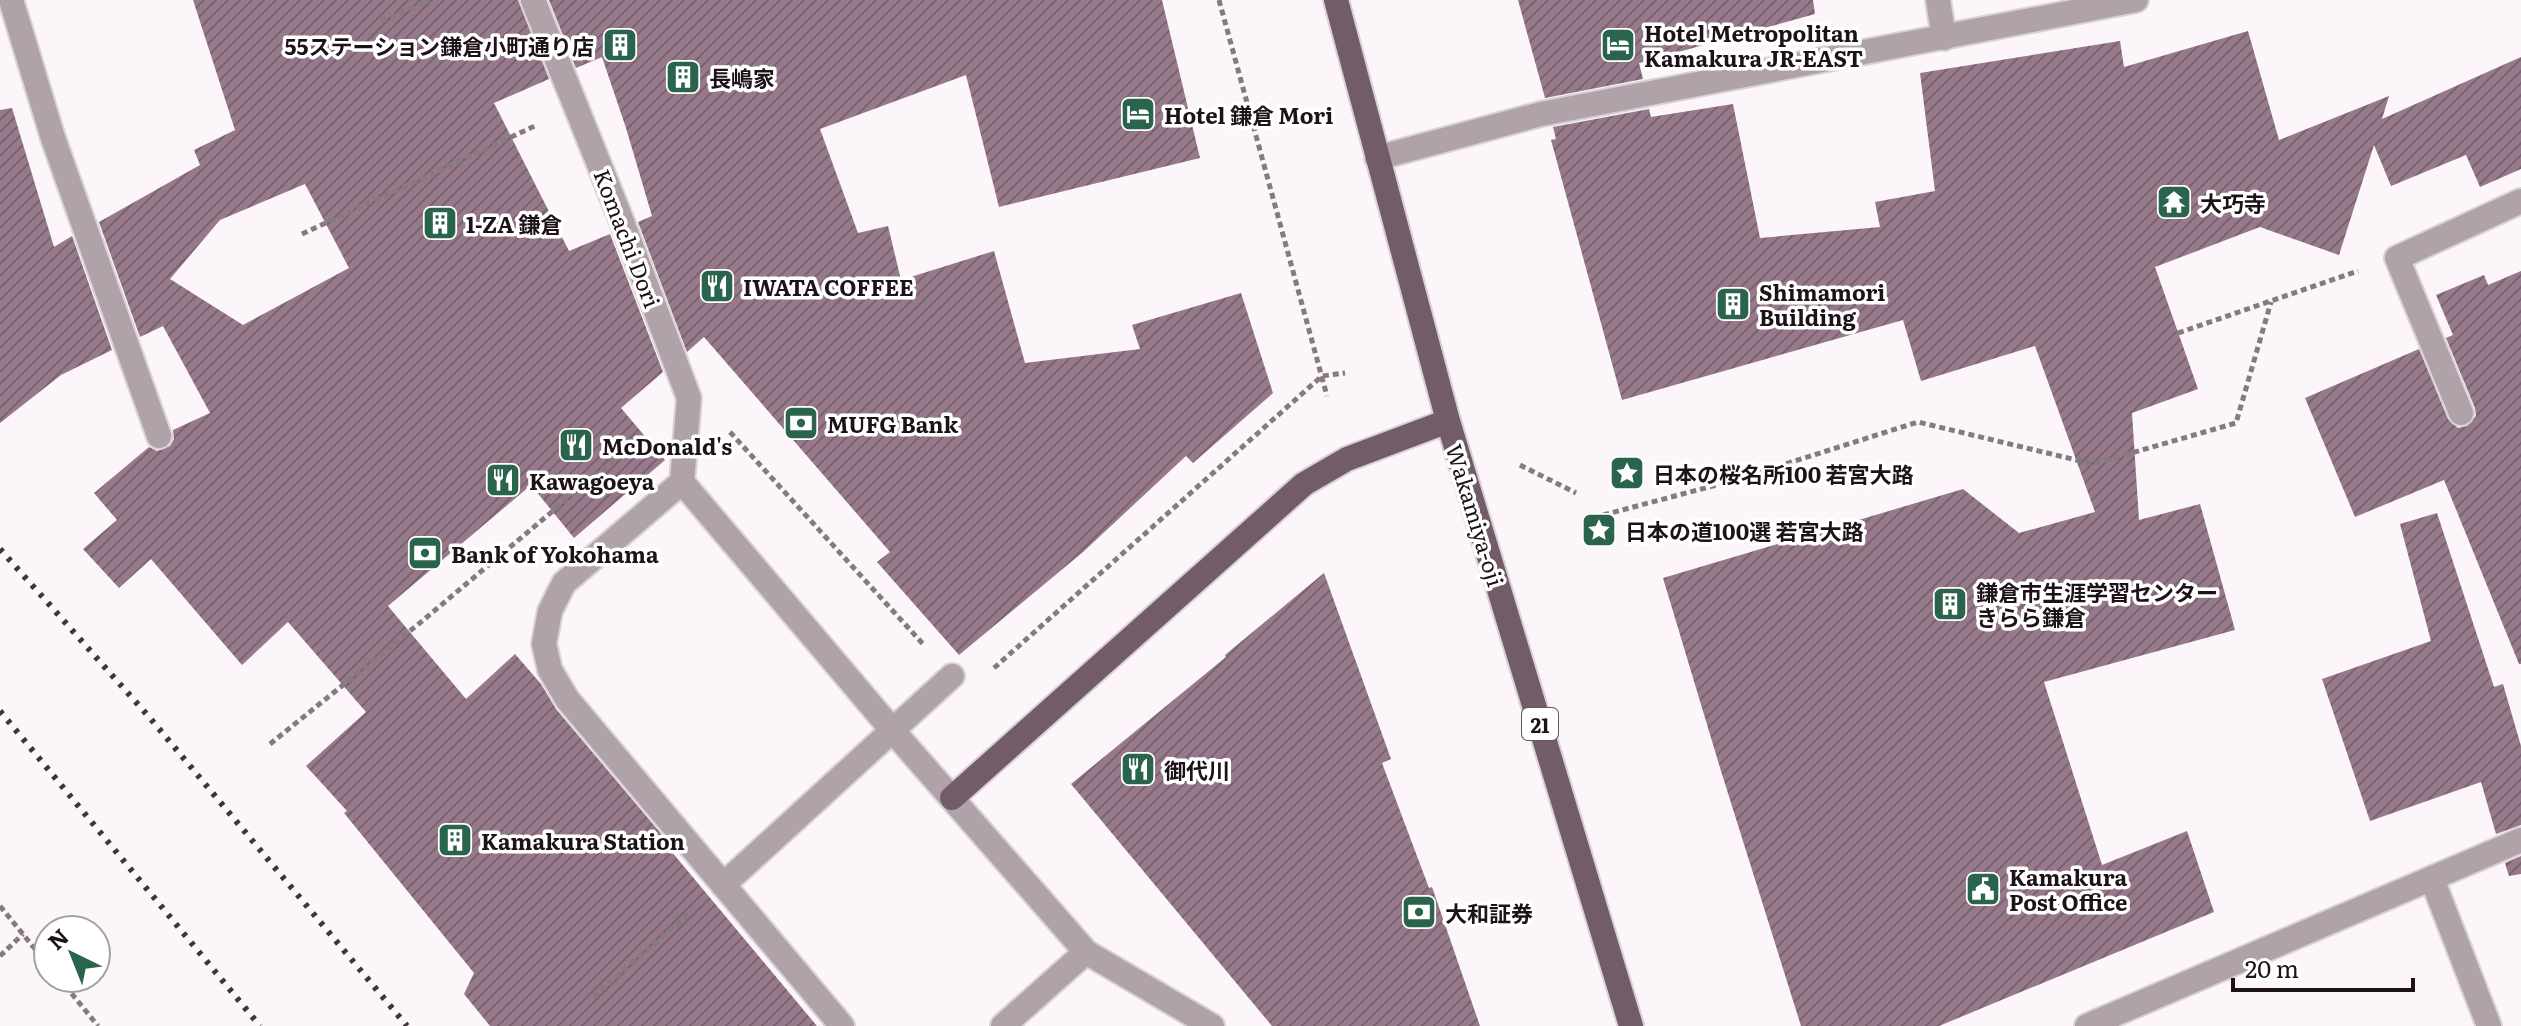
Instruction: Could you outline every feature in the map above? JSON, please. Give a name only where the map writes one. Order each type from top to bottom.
[{"type":"main road","name":"Wakamiya-oji","points":[[1336,0],[1448,421],[1631,1026]]},
{"type":"main road","points":[[952,798],[1304,484],[1347,459],[1448,421]]},
{"type":"street","points":[[11,0],[53,138],[159,436]]},
{"type":"street","name":"Komachi Dori","points":[[533,0],[689,398],[682,482]]},
{"type":"street","points":[[1938,0],[1944,38]]},
{"type":"street","points":[[1377,158],[1541,114],[2136,0]]},
{"type":"street","points":[[2461,413],[2397,258],[2521,201]]},
{"type":"street","points":[[842,1026],[567,699],[550,670],[544,644],[550,611],[564,583],[682,482],[1086,952],[1212,1026]]},
{"type":"street","points":[[723,885],[952,676]]},
{"type":"street","points":[[2087,1026],[2521,840]]},
{"type":"street","points":[[2432,879],[2489,1026]]},
{"type":"street","points":[[1003,1026],[1086,952]]},
{"type":"path","points":[[381,21],[430,0]]},
{"type":"path","points":[[1219,0],[1327,396]]},
{"type":"path","points":[[302,234],[576,107]]},
{"type":"path","points":[[2178,333],[2397,258]]},
{"type":"path","points":[[1584,520],[1728,482],[1918,422],[2093,464],[2236,423],[2271,302]]},
{"type":"path","points":[[270,744],[689,398],[720,422],[952,676],[992,669],[1322,376],[1345,373]]},
{"type":"path","points":[[1520,465],[1576,493]]},
{"type":"path","points":[[593,997],[723,885]]},
{"type":"path","points":[[0,906],[32,945]]},
{"type":"path","points":[[0,956],[23,934]]},
{"type":"path","points":[[72,994],[98,1026]]},
{"type":"building","points":[[193,0],[518,0],[549,79],[494,103],[569,251],[610,234],[663,372],[621,408],[665,460],[574,538],[531,485],[388,606],[466,699],[515,654],[541,684],[556,709],[674,849],[671,851],[817,1026],[490,1026],[464,994],[474,973],[344,813],[347,811],[306,766],[366,712],[288,622],[242,665],[151,559],[119,588],[83,549],[117,520],[94,493],[149,447],[157,451],[170,446],[174,439],[173,430],[210,413],[163,326],[140,337],[99,222],[200,165],[194,150],[235,130]],"holes":[[[305,184],[349,268],[243,325],[170,279],[220,220]]]},
{"type":"building","points":[[549,0],[1162,0],[1200,158],[999,207],[966,75],[820,129],[858,233],[888,226],[901,280],[994,251],[1025,363],[1140,349],[1132,325],[1241,293],[1273,393],[1193,463],[1186,456],[1083,552],[959,655],[877,562],[890,552],[704,337],[687,352],[638,222],[652,216],[602,57],[576,68]]},
{"type":"building","name":"Hotel Metropolitan Kamakura JR-EAST","points":[[1518,0],[1813,0],[1815,14],[1639,63],[1643,79],[1545,98]]},
{"type":"building","points":[[2248,31],[2279,140],[2389,96],[2382,119],[2521,57],[2521,169],[2480,187],[2466,155],[2391,186],[2374,145],[2339,255],[2260,227],[2155,267],[2198,389],[2132,413],[2139,520],[2200,504],[2235,630],[2044,682],[2102,865],[2187,831],[2214,912],[1939,1026],[1801,1026],[1663,578],[1963,489],[2019,533],[2095,512],[2035,346],[1921,381],[1903,320],[1622,400],[1551,140],[1556,139],[1553,127],[1649,109],[1651,117],[1733,104],[1760,238],[1880,227],[1875,202],[1935,191],[1920,73],[2120,41],[2124,67]]},
{"type":"building","points":[[12,108],[54,247],[72,236],[112,350],[61,375],[0,423],[0,110]]},
{"type":"building","points":[[2521,271],[2519,664],[2444,480],[2355,517],[2305,398],[2419,349],[2448,419],[2458,428],[2467,426],[2476,416],[2475,408],[2446,338],[2453,335],[2436,295],[2484,275],[2488,285]]},
{"type":"building","points":[[2437,513],[2494,687],[2503,684],[2521,746],[2521,825],[2496,834],[2481,782],[2370,821],[2322,679],[2431,641],[2400,524]]},
{"type":"building","points":[[1324,573],[1391,759],[1382,763],[1429,888],[1432,887],[1480,1026],[1272,1026],[1071,784]]},
{"type":"building","points":[[2521,856],[2521,874],[2509,876],[2505,863]]},
{"type":"railway","points":[[0,549],[150,718],[407,1026]]},
{"type":"railway","points":[[0,711],[260,1026]]},
{"type":"place","name":"55ステーション鎌倉小町通り店","points":[[620,45]]},
{"type":"place","name":"Hotel Metropolitan Kamakura JR-EAST","points":[[1618,45]]},
{"type":"place","name":"長嶋家","points":[[683,77]]},
{"type":"place","name":"Hotel 鎌倉 Mori","points":[[1138,114]]},
{"type":"place","name":"大巧寺","points":[[2174,202]]},
{"type":"place","name":"1-ZA 鎌倉","points":[[440,223]]},
{"type":"place","name":"IWATA COFFEE","points":[[717,286]]},
{"type":"place","name":"Shimamori Building","points":[[1733,304]]},
{"type":"place","name":"MUFG Bank","points":[[801,423]]},
{"type":"place","name":"McDonald's","points":[[576,445]]},
{"type":"place","name":"日本の桜名所100 若宮大路","points":[[1627,473]]},
{"type":"place","name":"Kawagoeya","points":[[503,480]]},
{"type":"place","name":"日本の道100選 若宮大路","points":[[1599,530]]},
{"type":"place","name":"Bank of Yokohama","points":[[425,553]]},
{"type":"place","name":"鎌倉市生涯学習センター きらら鎌倉","points":[[1950,604]]},
{"type":"place","name":"御代川","points":[[1138,769]]},
{"type":"place","name":"Kamakura Station","points":[[455,840]]},
{"type":"place","name":"Kamakura Post Office","points":[[1983,889]]},
{"type":"place","name":"大和証券","points":[[1419,912]]}]
